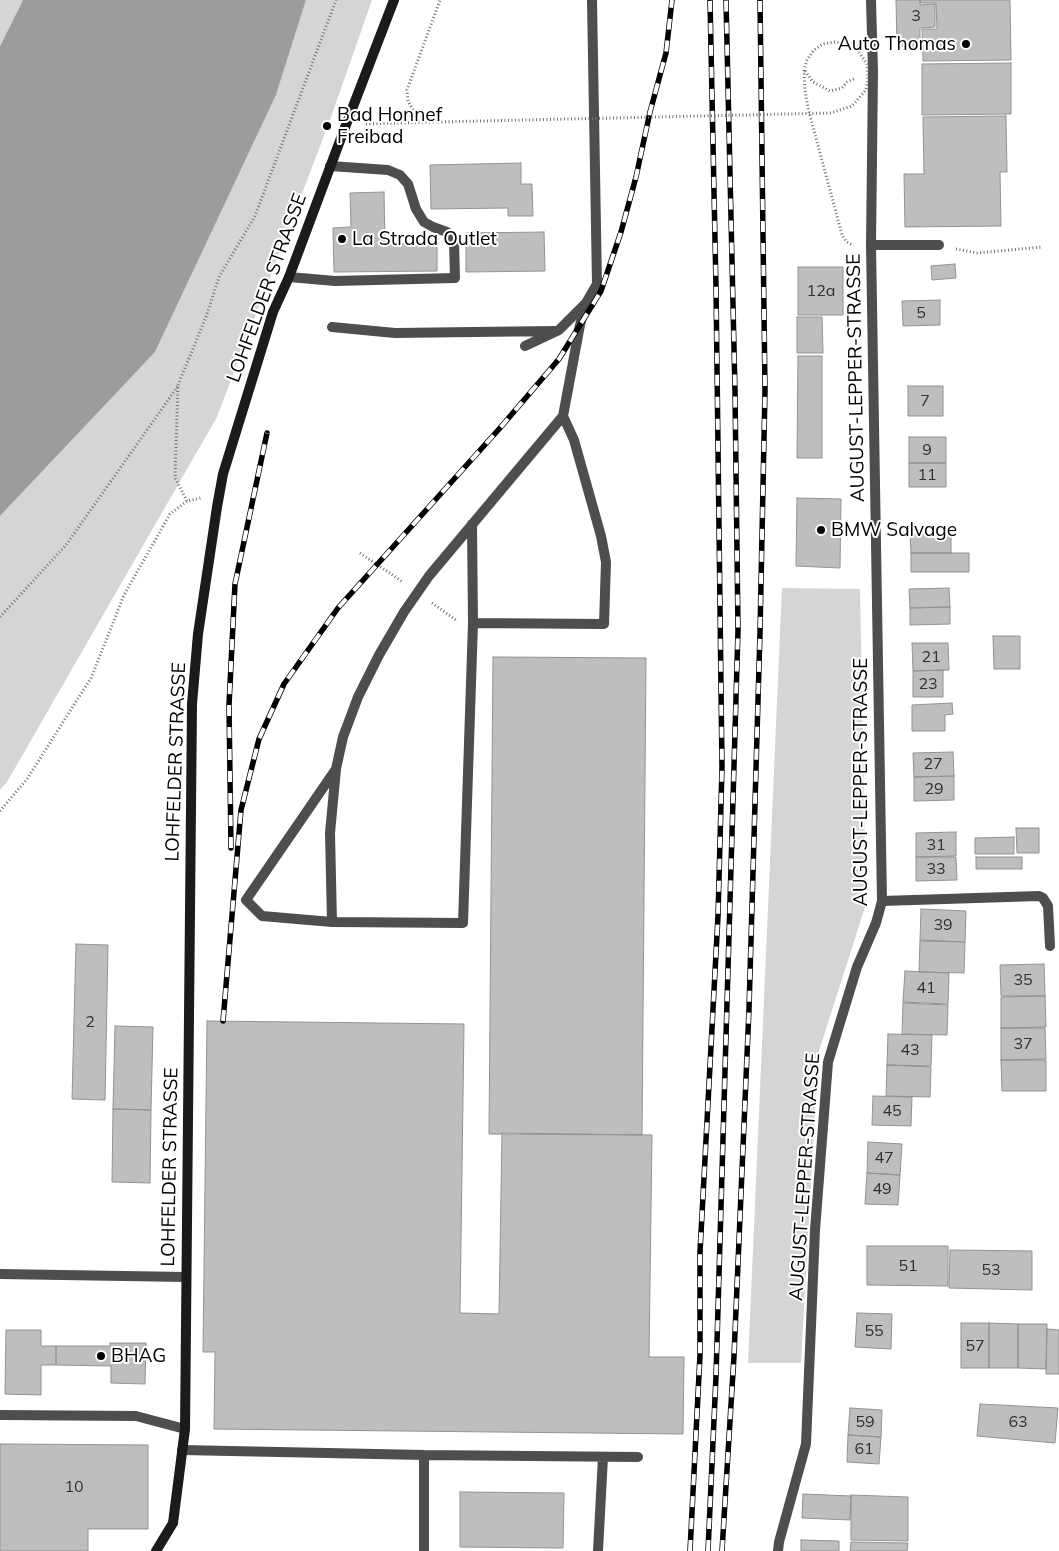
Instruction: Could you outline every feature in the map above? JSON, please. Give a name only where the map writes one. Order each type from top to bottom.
[{"type":"street","name":"LOHFELDER STRASSE","points":[[156,1551],[173,1523],[185,1429],[192,704],[198,634],[223,474],[273,312],[289,277],[394,0]]},
{"type":"street","points":[[332,922],[330,833],[336,769],[343,737],[358,697],[379,655],[404,612],[429,576],[563,416],[580,325],[586,303],[596,284],[592,0]]},
{"type":"street","name":"AUGUST-LEPPER-STRASSE","points":[[778,1551],[806,1444],[815,1230],[828,1062],[857,967],[876,923],[882,901],[871,245],[873,71],[871,0]]},
{"type":"street","points":[[289,277],[335,281],[455,278],[454,241],[447,232],[424,222],[416,209],[408,184],[400,175],[388,170],[330,166]]},
{"type":"street","points":[[871,245],[939,245]]},
{"type":"street","points":[[525,346],[559,330],[586,303]]},
{"type":"street","points":[[332,327],[394,333],[559,330]]},
{"type":"street","points":[[473,623],[604,624],[606,562],[601,536],[574,440],[563,416]]},
{"type":"street","points":[[336,769],[246,900],[262,916],[332,922],[463,923],[473,623],[472,524]]},
{"type":"street","points":[[882,901],[1039,896],[1043,898],[1048,906],[1050,946]]},
{"type":"street","points":[[0,1274],[186,1277]]},
{"type":"street","points":[[0,1415],[136,1416],[185,1429]]},
{"type":"street","points":[[182,1450],[638,1457]]},
{"type":"street","points":[[424,1455],[424,1551]]},
{"type":"street","points":[[598,1551],[603,1457]]},
{"type":"path","points":[[0,617],[66,545],[178,386],[206,317],[219,277],[255,216],[336,0]]},
{"type":"path","points":[[438,122],[423,117],[413,110],[408,101],[407,90],[440,0]]},
{"type":"path","points":[[346,124],[438,122],[830,113],[852,106],[866,90],[867,64],[857,50],[847,44],[835,42],[824,44],[814,50],[807,60],[804,70],[805,90],[808,108],[842,235],[847,242],[854,245],[871,245]]},
{"type":"path","points":[[804,70],[814,82],[830,91],[842,88],[846,82]]},
{"type":"path","points":[[939,245],[977,253],[1042,247]]},
{"type":"path","points":[[178,386],[175,478],[187,501]]},
{"type":"path","points":[[0,811],[27,779],[91,678],[124,595],[170,514],[187,501],[220,493]]},
{"type":"shaded area","points":[[0,0],[23,0],[0,46]]},
{"type":"shaded area","points":[[23,0],[306,0],[276,95],[155,352],[0,516],[0,46]]},
{"type":"shaded area","points":[[306,0],[372,0],[330,120],[217,417],[7,782],[0,790],[0,516],[155,352],[276,95]]},
{"type":"shaded area","points":[[782,588],[860,589],[866,904],[818,1054],[801,1363],[748,1363]]},
{"type":"building","points":[[896,0],[920,0],[920,5],[935,4],[935,27],[920,28],[920,46],[897,46]]},
{"type":"building","name":"Auto Thomas","points":[[920,0],[1010,0],[1011,60],[923,61],[922,29],[937,29],[936,3],[920,3]]},
{"type":"building","points":[[1011,63],[1011,114],[922,115],[922,64]]},
{"type":"building","points":[[1006,116],[1007,172],[1000,172],[1001,226],[905,227],[904,174],[924,174],[923,117]]},
{"type":"building","points":[[521,163],[521,184],[532,184],[533,216],[508,216],[508,208],[431,209],[430,165]]},
{"type":"building","points":[[384,192],[385,244],[437,243],[437,271],[334,272],[333,228],[351,227],[350,193]]},
{"type":"building","points":[[544,232],[545,271],[466,272],[466,233]]},
{"type":"building","points":[[955,264],[956,278],[932,280],[931,266]]},
{"type":"building","points":[[798,267],[843,267],[843,315],[798,315]]},
{"type":"building","points":[[940,300],[940,325],[903,326],[902,301]]},
{"type":"building","points":[[797,317],[822,317],[823,353],[797,353]]},
{"type":"building","points":[[798,356],[822,356],[822,458],[797,458]]},
{"type":"building","points":[[908,386],[943,386],[943,416],[908,416]]},
{"type":"building","points":[[909,437],[946,437],[946,463],[909,463]]},
{"type":"building","points":[[909,463],[946,463],[946,487],[909,487]]},
{"type":"building","points":[[797,498],[841,499],[840,568],[796,566]]},
{"type":"building","points":[[910,534],[951,534],[951,553],[911,553]]},
{"type":"building","points":[[911,553],[969,553],[969,572],[911,572]]},
{"type":"building","points":[[949,588],[950,607],[910,608],[909,589]]},
{"type":"building","points":[[950,607],[950,624],[910,625],[910,608]]},
{"type":"building","points":[[993,636],[1020,636],[1020,669],[994,669]]},
{"type":"building","points":[[912,643],[948,643],[949,670],[913,671]]},
{"type":"building","points":[[493,657],[646,658],[642,1135],[489,1134]]},
{"type":"building","points":[[943,670],[943,697],[913,697],[913,671]]},
{"type":"building","points":[[952,703],[953,714],[945,715],[945,731],[912,731],[912,705]]},
{"type":"building","points":[[953,752],[954,776],[914,777],[913,753]]},
{"type":"building","points":[[954,776],[954,800],[914,801],[914,777]]},
{"type":"building","points":[[1016,828],[1039,828],[1039,853],[1017,853]]},
{"type":"building","points":[[956,832],[956,856],[916,857],[916,833]]},
{"type":"building","points":[[1014,837],[1014,854],[975,854],[975,838]]},
{"type":"building","points":[[916,857],[956,857],[957,880],[916,881]]},
{"type":"building","points":[[976,857],[1022,857],[1022,869],[976,869]]},
{"type":"building","points":[[921,909],[966,911],[965,942],[920,940]]},
{"type":"building","points":[[920,941],[965,942],[964,973],[919,972]]},
{"type":"building","points":[[76,944],[108,945],[105,1100],[72,1099]]},
{"type":"building","points":[[1044,964],[1045,996],[1001,996],[1000,965]]},
{"type":"building","points":[[905,971],[949,973],[948,1004],[903,1002]]},
{"type":"building","points":[[1045,996],[1046,1027],[1001,1028],[1001,997]]},
{"type":"building","points":[[903,1003],[948,1005],[947,1035],[902,1034]]},
{"type":"building","points":[[207,1021],[464,1024],[460,1313],[499,1314],[502,1133],[652,1135],[649,1357],[684,1357],[683,1434],[214,1429],[215,1352],[203,1352]]},
{"type":"building","points":[[115,1026],[153,1027],[151,1110],[113,1109]]},
{"type":"building","points":[[1001,1028],[1045,1028],[1046,1059],[1001,1060]]},
{"type":"building","points":[[888,1034],[932,1035],[931,1066],[887,1065]]},
{"type":"building","points":[[1001,1060],[1046,1060],[1046,1091],[1002,1091]]},
{"type":"building","points":[[887,1065],[931,1067],[930,1097],[886,1096]]},
{"type":"building","points":[[873,1096],[912,1097],[911,1126],[872,1125]]},
{"type":"building","points":[[113,1109],[151,1110],[150,1183],[112,1182]]},
{"type":"building","points":[[868,1142],[902,1144],[900,1175],[867,1173]]},
{"type":"building","points":[[867,1173],[900,1175],[898,1205],[865,1204]]},
{"type":"building","points":[[867,1246],[948,1246],[948,1286],[867,1285]]},
{"type":"building","points":[[950,1250],[1032,1251],[1032,1290],[949,1288]]},
{"type":"building","points":[[857,1313],[892,1314],[891,1349],[855,1347]]},
{"type":"building","points":[[961,1323],[989,1323],[989,1368],[961,1368]]},
{"type":"building","points":[[989,1323],[1018,1324],[1018,1368],[989,1368]]},
{"type":"building","points":[[1018,1324],[1047,1324],[1046,1369],[1018,1368]]},
{"type":"building","points":[[1047,1329],[1059,1330],[1059,1374],[1046,1374]]},
{"type":"building","name":"BHAG","points":[[6,1330],[41,1330],[41,1346],[56,1346],[56,1365],[41,1365],[41,1395],[5,1394]]},
{"type":"building","name":"BHAG","points":[[110,1343],[146,1343],[145,1384],[111,1383],[111,1366],[56,1365],[56,1346],[110,1346]]},
{"type":"building","points":[[980,1404],[1058,1408],[1055,1443],[977,1436]]},
{"type":"building","points":[[850,1408],[882,1410],[881,1437],[848,1435]]},
{"type":"building","points":[[848,1435],[881,1437],[879,1464],[847,1462]]},
{"type":"building","points":[[0,1444],[148,1445],[148,1529],[88,1529],[88,1551],[0,1551]]},
{"type":"building","points":[[460,1492],[564,1493],[563,1548],[460,1547]]},
{"type":"building","points":[[803,1494],[851,1496],[850,1520],[802,1518]]},
{"type":"building","points":[[851,1495],[908,1497],[908,1541],[851,1540]]},
{"type":"building","points":[[801,1540],[839,1541],[839,1551],[801,1551]]},
{"type":"building","points":[[851,1542],[908,1543],[907,1551],[850,1551]]},
{"type":"railway","points":[[223,1021],[241,810],[259,739],[284,684],[338,608],[500,428],[559,359],[601,291],[621,232],[636,177],[650,112],[666,53],[672,0]]},
{"type":"railway","points":[[690,1551],[700,1355],[700,1252],[718,916],[722,767],[716,287],[710,0]]},
{"type":"railway","points":[[708,1551],[716,1376],[738,630],[735,391],[726,0]]},
{"type":"railway","points":[[722,1551],[734,1356],[749,1009],[760,632],[765,390],[760,0]]},
{"type":"railway","points":[[231,848],[229,705],[235,584],[267,433]]},
{"type":"place","name":"Auto Thomas","points":[[966,44]]},
{"type":"place","name":"Bad Honnef Freibad","points":[[327,126]]},
{"type":"place","name":"La Strada Outlet","points":[[342,239]]},
{"type":"place","name":"BMW Salvage","points":[[821,530]]},
{"type":"place","name":"BHAG","points":[[101,1356]]}]
